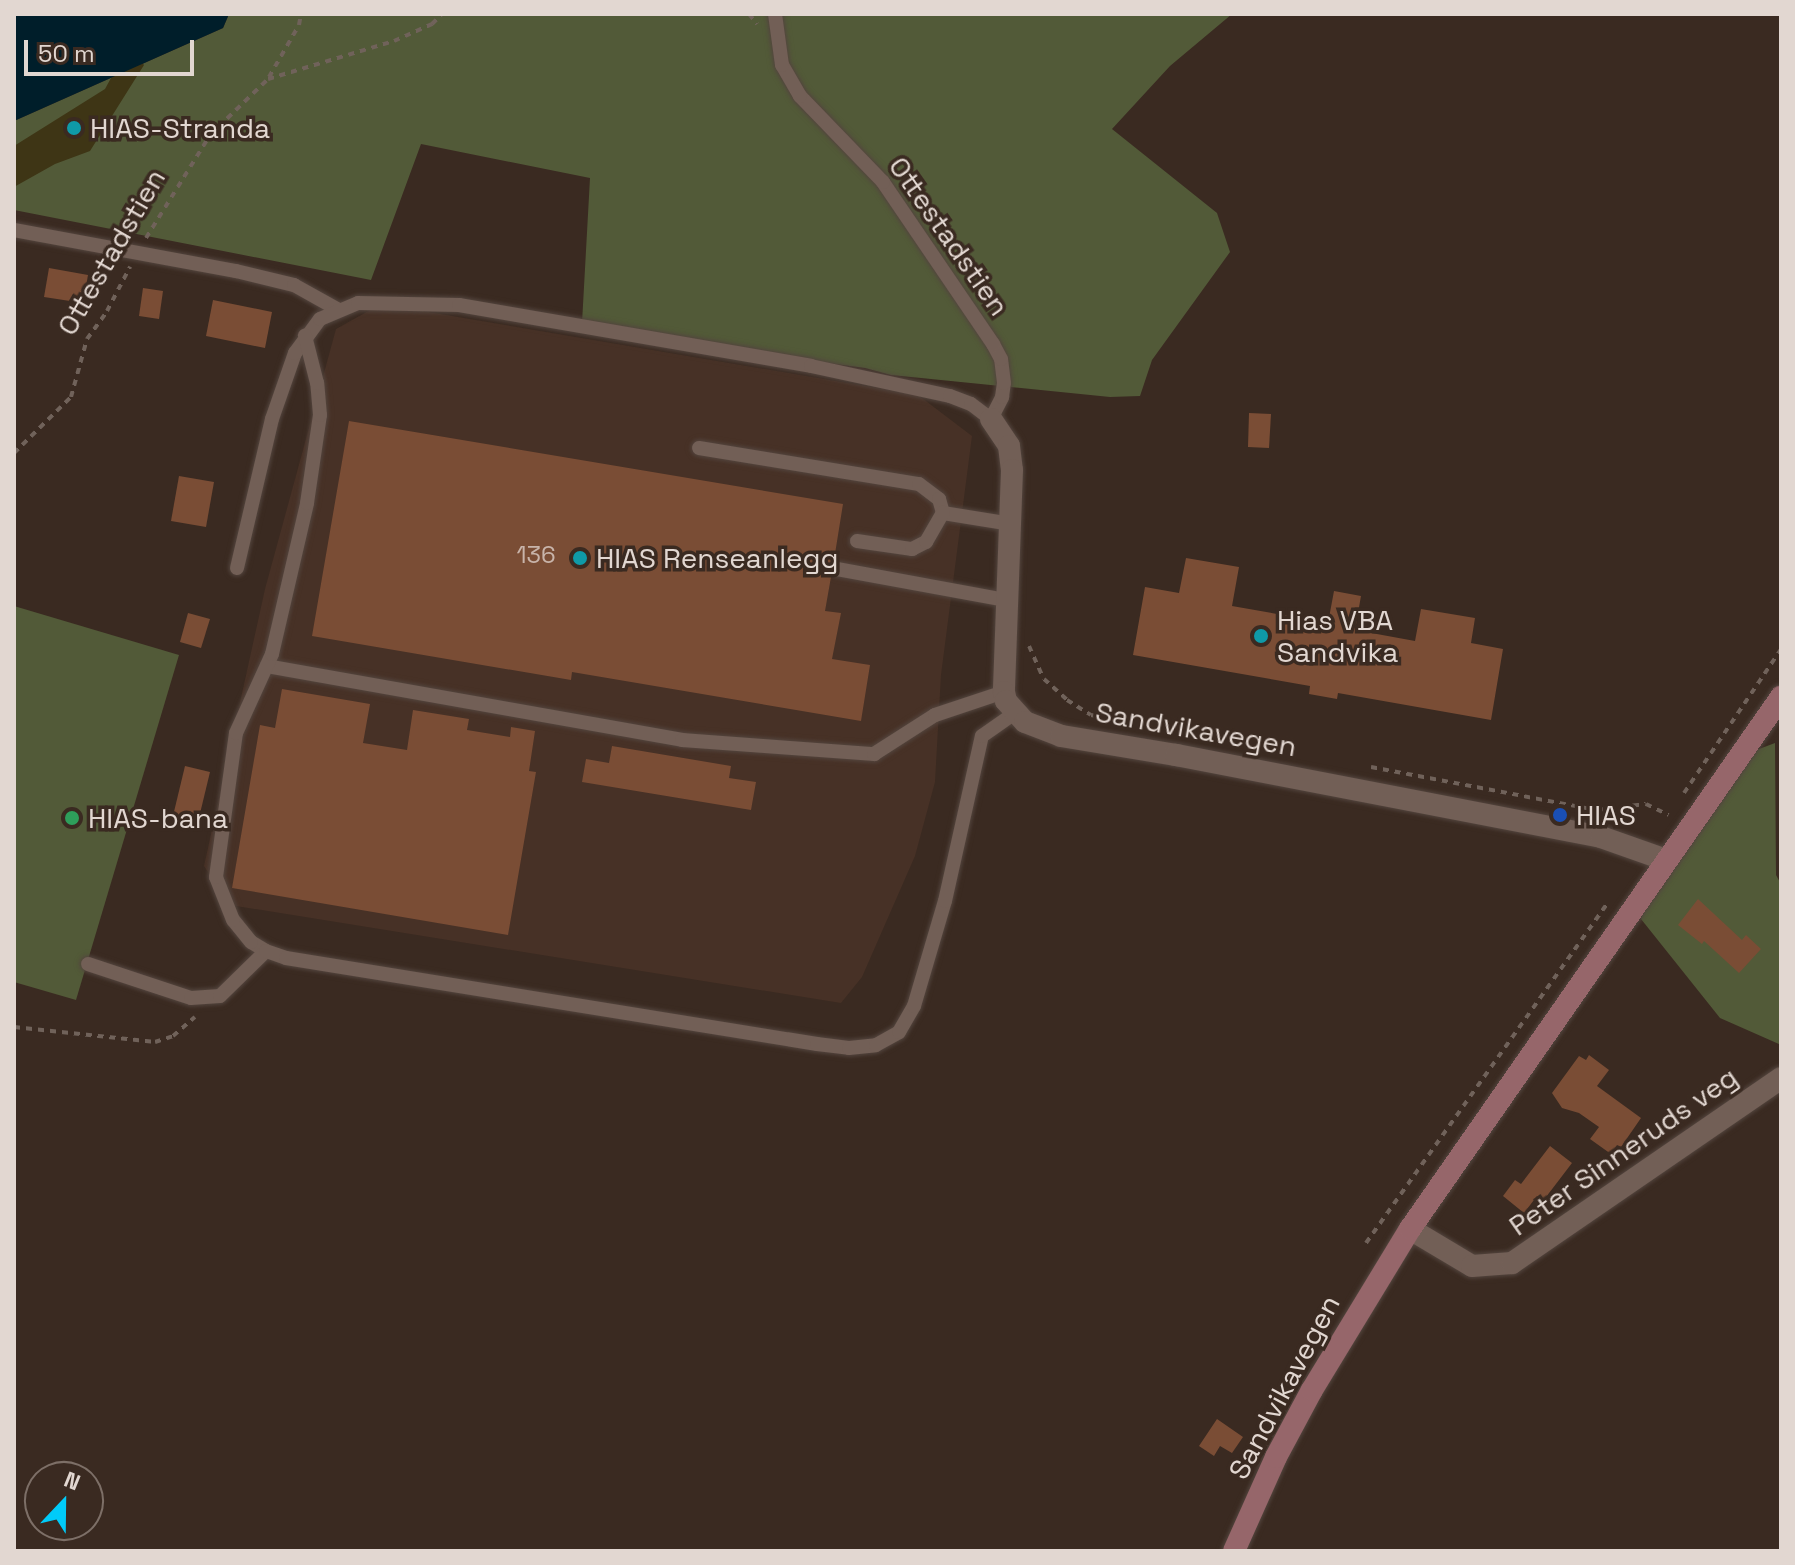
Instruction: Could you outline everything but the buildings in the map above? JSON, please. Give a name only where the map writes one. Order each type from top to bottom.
[{"type":"main road","name":"Sandvikavegen","points":[[1234,1551],[1276,1457],[1312,1390],[1410,1229],[1656,855],[1781,697]]},
{"type":"street","points":[[991,419],[1003,433],[1011,456],[1004,692],[1015,713]]},
{"type":"street","name":"Sandvikavegen","points":[[1015,713],[1025,722],[1061,736],[1601,837],[1656,855]]},
{"type":"street","name":"Peter Sinneruds veg","points":[[1410,1229],[1472,1266],[1512,1263],[1781,1078]]},
{"type":"lane","name":"Ottestadstien","points":[[775,14],[782,65],[800,96],[883,182],[1001,359],[1002,397],[991,419]]},
{"type":"lane","points":[[14,230],[139,251],[294,285],[337,309]]},
{"type":"lane","points":[[237,568],[272,419],[285,378],[305,336],[320,319],[337,309],[376,302],[459,305],[907,385],[971,404],[991,419]]},
{"type":"lane","points":[[305,336],[317,383],[318,439],[292,577],[267,666],[236,733],[216,877],[233,920],[251,942],[266,951],[301,961],[817,1044],[849,1048],[876,1045],[899,1032],[914,1006],[945,901],[982,736],[1015,713]]},
{"type":"lane","points":[[699,448],[919,484],[939,499],[943,513],[926,542],[912,549],[857,541]]},
{"type":"lane","points":[[943,513],[1011,524]]},
{"type":"lane","points":[[837,569],[1006,600]]},
{"type":"lane","points":[[267,666],[682,740],[874,754],[935,715],[1004,692]]},
{"type":"lane","points":[[88,964],[191,998],[220,996],[266,951]]},
{"type":"path","points":[[268,79],[299,25],[301,14]]},
{"type":"path","name":"Ottestadstien","points":[[14,453],[71,397],[87,339],[107,311],[139,251],[210,135],[268,79],[394,41],[432,24],[442,14]]},
{"type":"path","points":[[1026,636],[1044,679],[1067,700],[1091,715],[1134,723]]},
{"type":"path","points":[[1656,855],[1669,815],[1781,649]]},
{"type":"path","points":[[1364,766],[1597,810],[1646,804],[1669,815]]},
{"type":"path","points":[[1366,1243],[1609,900]]},
{"type":"path","points":[[14,1027],[155,1042],[173,1036],[220,996]]},
{"type":"shaded area","points":[[381,304],[918,395],[972,436],[941,675],[935,782],[915,856],[862,977],[841,1003],[230,905],[204,866],[265,589],[336,329]]},
{"type":"green space","points":[[229,14],[1232,14],[1170,66],[1112,129],[1217,213],[1230,252],[1152,360],[1140,396],[1110,397],[891,375],[865,368],[731,350],[582,323],[590,178],[421,144],[371,280],[14,210],[14,121],[223,28]]},
{"type":"green space","name":"HIAS-bana","points":[[14,606],[179,655],[76,1000],[14,982]]},
{"type":"green space","points":[[1775,743],[1776,875],[1781,884],[1781,1045],[1720,1018],[1641,919],[1655,862],[1743,755]]},
{"type":"sand","name":"HIAS-Stranda","points":[[138,58],[144,65],[90,151],[55,164],[14,187],[14,146],[105,89],[117,67]]},
{"type":"water","points":[[14,14],[229,14],[223,28],[14,121]]},
{"type":"place","name":"HIAS-Stranda","points":[[74,128]]},
{"type":"place","name":"HIAS Renseanlegg","points":[[580,558]]},
{"type":"place","name":"Hias VBA Sandvika","points":[[1261,636]]},
{"type":"place","name":"HIAS","points":[[1560,815]]},
{"type":"place","name":"HIAS-bana","points":[[72,818]]}]
